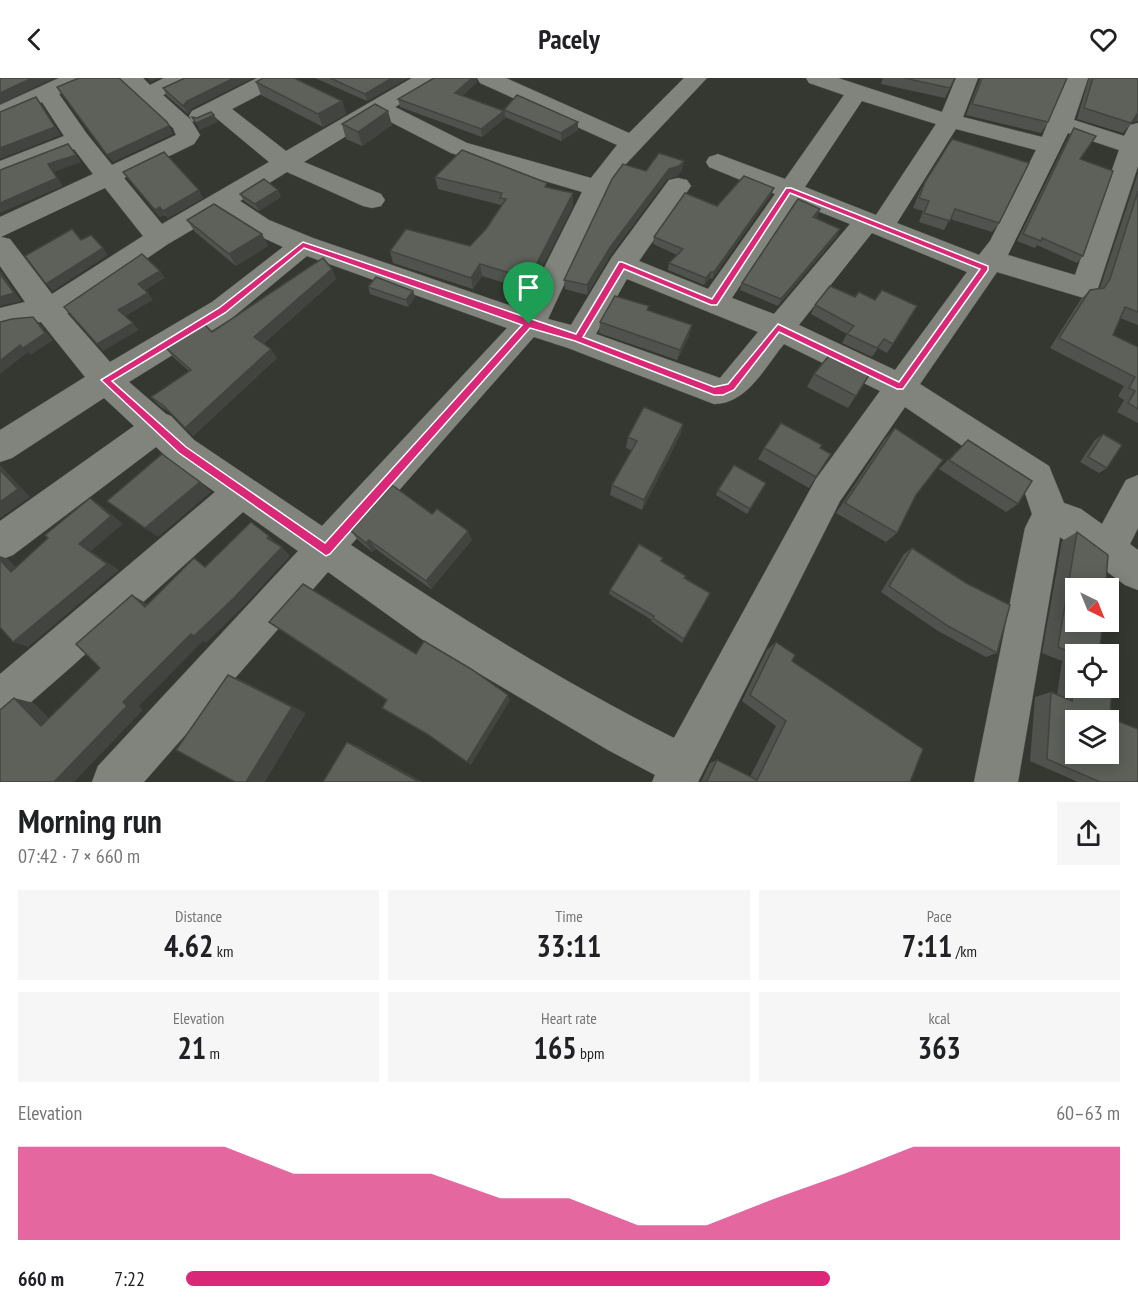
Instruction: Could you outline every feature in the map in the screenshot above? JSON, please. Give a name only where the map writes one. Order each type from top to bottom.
[{"type":"street","points":[[0,112],[77,78]]},
{"type":"street","points":[[0,228],[180,144],[188,135],[183,125],[129,78]]},
{"type":"street","points":[[148,94],[181,78]]},
{"type":"street","points":[[183,125],[274,78]]},
{"type":"street","points":[[0,319],[18,312],[48,311],[159,238],[427,78]]},
{"type":"street","points":[[488,78],[633,142]]},
{"type":"street","points":[[114,782],[529,324],[597,188],[616,160],[696,78]]},
{"type":"street","points":[[718,162],[874,224],[988,264],[1084,288],[1137,142],[1055,135],[950,121],[852,87],[817,78]]},
{"type":"street","points":[[221,201],[260,226],[303,245],[578,339],[714,391],[723,391],[731,387],[778,328],[874,224],[950,121],[968,78]]},
{"type":"street","points":[[0,246],[48,311],[106,380],[159,426],[182,450],[437,626],[623,735],[678,773],[828,490],[1001,245],[1055,135],[1070,81]]},
{"type":"street","points":[[714,303],[852,87]]},
{"type":"street","points":[[47,92],[78,139],[159,238]]},
{"type":"street","points":[[341,100],[375,111],[459,148],[597,188]]},
{"type":"street","points":[[217,108],[286,163],[372,200]]},
{"type":"street","points":[[0,170],[78,139]]},
{"type":"street","points":[[578,339],[622,264],[678,186]]},
{"type":"street","points":[[0,448],[222,310],[303,245]]},
{"type":"street","points":[[622,264],[639,273],[778,328],[900,387],[1037,477],[1052,520]]},
{"type":"street","points":[[0,543],[159,426]]},
{"type":"street","points":[[0,701],[241,491]]},
{"type":"street","points":[[1108,550],[1138,491]]},
{"type":"street","points":[[996,782],[1043,528],[1052,520],[1068,521],[1138,572]]},
{"type":"building","points":[[0,78],[32,78],[0,93]]},
{"type":"building","points":[[79,78],[119,78],[169,126],[107,155],[57,87]]},
{"type":"building","points":[[185,78],[234,78],[187,101],[183,106],[163,88]]},
{"type":"building","points":[[263,78],[294,78],[342,101],[318,114],[256,82]]},
{"type":"building","points":[[330,78],[392,78],[365,94]]},
{"type":"building","points":[[434,78],[472,78],[455,93],[504,111],[481,129],[398,99]]},
{"type":"building","points":[[904,78],[955,78],[950,88]]},
{"type":"building","points":[[982,78],[1067,78],[1048,122],[972,104]]},
{"type":"building","points":[[1093,78],[1138,78],[1138,113],[1131,123],[1084,108]]},
{"type":"building","points":[[517,95],[578,122],[561,133],[504,110]]},
{"type":"building","points":[[36,97],[55,127],[0,148],[0,112]]},
{"type":"building","points":[[375,104],[388,111],[358,132],[342,124]]},
{"type":"building","points":[[211,112],[214,115],[196,123],[192,117],[197,118]]},
{"type":"building","points":[[1074,128],[1096,136],[1080,159],[1113,171],[1083,256],[1042,238],[1041,241],[1023,234]]},
{"type":"building","points":[[952,139],[1029,163],[999,223],[955,209],[950,221],[924,213],[929,201],[919,198],[925,182]]},
{"type":"building","points":[[68,144],[76,155],[48,164],[57,178],[0,203],[0,170]]},
{"type":"building","points":[[462,150],[547,183],[545,187],[573,193],[534,269],[523,266],[517,275],[480,264],[471,278],[390,251],[406,229],[470,246],[486,229],[506,199],[500,198],[502,193],[435,177]]},
{"type":"building","points":[[164,152],[199,190],[163,211],[160,207],[155,210],[123,172]]},
{"type":"building","points":[[659,153],[684,161],[679,166],[669,169],[611,246],[587,285],[564,280],[612,179],[623,164],[646,171]]},
{"type":"building","points":[[744,176],[774,188],[714,272],[706,278],[669,263],[683,249],[654,237],[685,193],[717,206]]},
{"type":"building","points":[[264,179],[278,190],[255,204],[240,194]]},
{"type":"building","points":[[1138,191],[1138,312],[1125,307],[1113,335],[1138,347],[1138,409],[1128,403],[1135,391],[1129,388],[1135,377],[1059,338],[1090,290],[1104,288],[1110,279]]},
{"type":"building","points":[[798,199],[820,209],[813,217],[840,229],[781,299],[742,283]]},
{"type":"building","points":[[214,204],[262,234],[229,254],[187,220]]},
{"type":"building","points":[[72,229],[81,240],[91,235],[103,248],[46,284],[25,256]]},
{"type":"building","points":[[142,254],[160,271],[138,284],[148,293],[118,310],[133,323],[97,344],[64,307]]},
{"type":"building","points":[[323,258],[332,269],[254,337],[271,349],[185,428],[164,406],[151,397],[191,370],[166,348],[204,324],[212,332]]},
{"type":"building","points":[[0,274],[14,293],[0,297]]},
{"type":"building","points":[[376,277],[413,291],[406,300],[368,287]]},
{"type":"building","points":[[830,286],[855,297],[859,292],[875,300],[882,290],[917,306],[893,344],[884,339],[877,348],[847,334],[854,326],[815,305]]},
{"type":"building","points":[[615,296],[649,306],[647,310],[692,325],[680,350],[600,322]]},
{"type":"building","points":[[33,317],[45,333],[23,348],[20,345],[0,361],[0,322]]},
{"type":"building","points":[[831,353],[862,368],[860,371],[869,375],[856,396],[814,374]]},
{"type":"building","points":[[644,407],[683,424],[644,500],[612,485],[637,441],[628,437]]},
{"type":"building","points":[[781,423],[822,445],[820,448],[831,454],[816,477],[764,448]]},
{"type":"building","points":[[895,428],[943,460],[916,495],[897,533],[845,503]]},
{"type":"building","points":[[1103,434],[1122,445],[1107,468],[1088,457]]},
{"type":"building","points":[[968,440],[1032,481],[1018,504],[949,460]]},
{"type":"building","points":[[162,454],[200,482],[145,528],[107,501]]},
{"type":"building","points":[[734,465],[766,483],[750,509],[718,490]]},
{"type":"building","points":[[0,470],[18,489],[0,502]]},
{"type":"building","points":[[392,485],[432,514],[437,509],[468,531],[426,581],[369,540],[366,543],[351,531]]},
{"type":"building","points":[[90,498],[111,516],[79,544],[107,564],[13,642],[0,627],[0,560],[11,572],[48,538],[45,535]]},
{"type":"building","points":[[251,522],[269,536],[267,538],[282,547],[233,599],[194,636],[191,634],[123,702],[127,706],[54,782],[0,782],[0,710],[14,698],[41,726],[100,668],[76,644],[132,595],[145,607],[194,558],[205,567]]},
{"type":"building","points":[[1077,532],[1108,555],[1106,578],[1069,578]]},
{"type":"building","points":[[639,544],[663,558],[661,561],[686,576],[684,578],[710,593],[684,639],[653,618],[654,616],[610,590]]},
{"type":"building","points":[[912,548],[966,583],[1010,605],[997,653],[948,626],[889,586]]},
{"type":"building","points":[[303,584],[416,654],[424,641],[471,669],[508,695],[467,762],[427,734],[382,708],[387,700],[269,622]]},
{"type":"building","points":[[1065,605],[1065,632],[1102,632],[1100,644],[1065,644],[1065,650],[1058,647]]},
{"type":"building","points":[[776,642],[795,655],[792,661],[923,749],[910,782],[701,782],[707,781],[717,760],[757,780],[786,721],[750,695]]},
{"type":"building","points":[[228,675],[292,707],[246,782],[235,782],[176,750]]},
{"type":"building","points":[[1051,692],[1072,701],[1072,698],[1111,698],[1110,710],[1065,710],[1065,764],[1119,764],[1119,722],[1138,729],[1138,782],[1100,782],[1047,759]]},
{"type":"building","points":[[347,742],[419,782],[323,782]]},
{"type":"route","points":[[529,324],[341,256],[303,245],[222,310],[106,380],[159,426],[182,450],[326,550],[529,324],[578,339],[714,391],[723,391],[731,387],[778,328],[900,387],[985,268],[788,190],[714,303],[622,264],[578,339],[529,324]]}]
